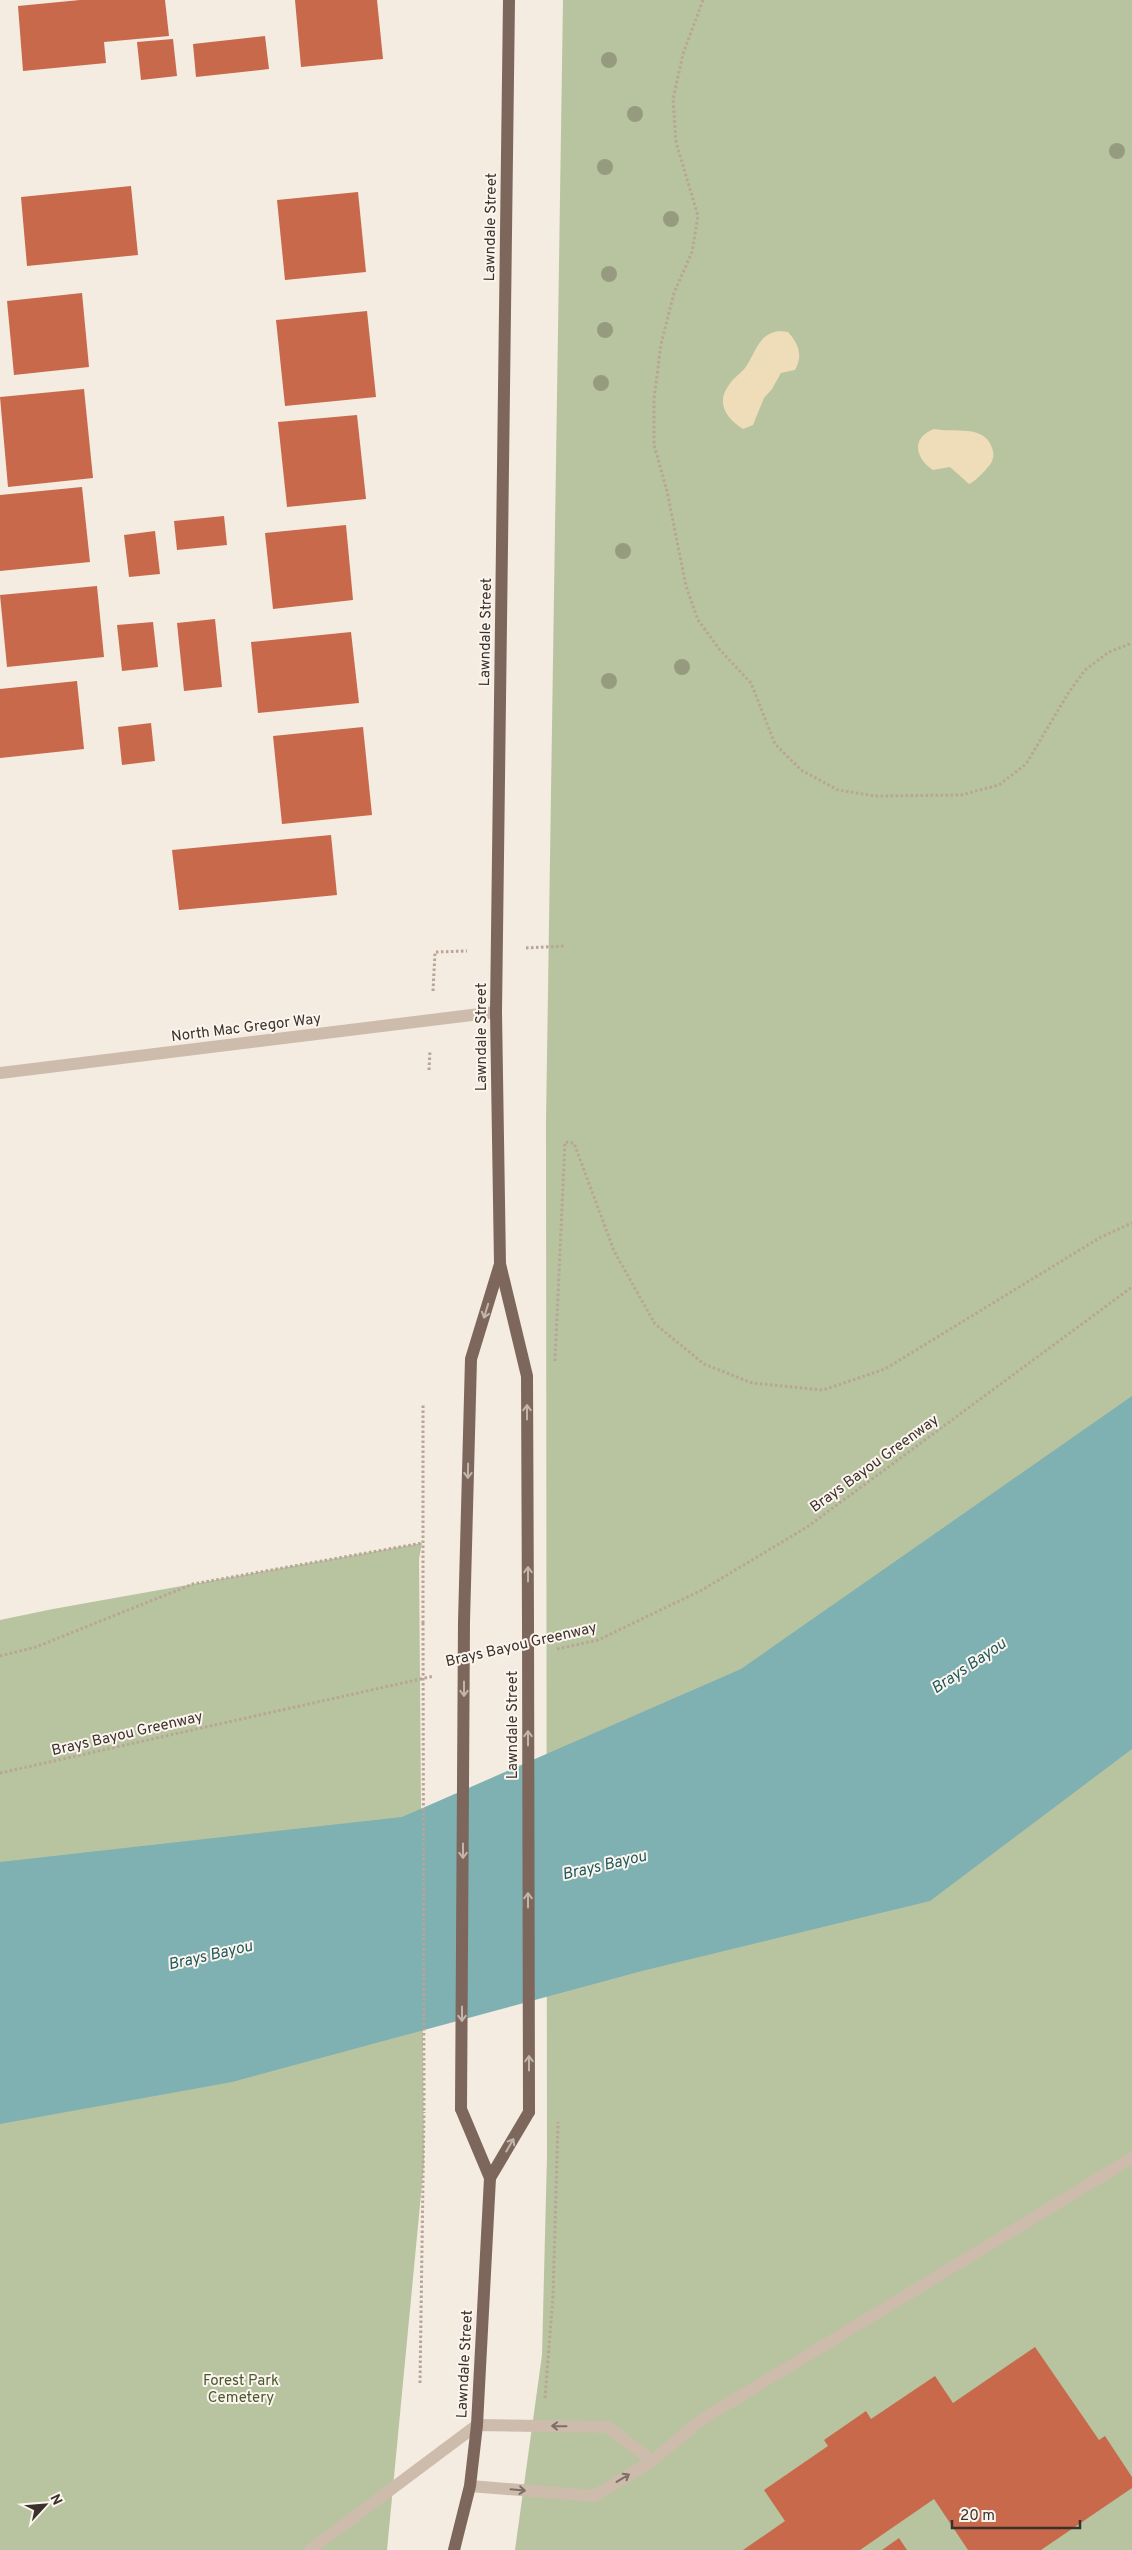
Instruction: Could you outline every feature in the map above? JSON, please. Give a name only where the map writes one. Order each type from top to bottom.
[{"type":"main road","name":"Lawndale Street","points":[[490,2178],[529,2112],[527,1376],[500,1264],[496,1012],[509,0]]},
{"type":"main road","name":"Lawndale Street","points":[[454,2550],[470,2486],[478,2425],[490,2178],[461,2109],[464,1622],[471,1359],[500,1264]]},
{"type":"street","name":"North Mac Gregor Way","points":[[0,1073],[496,1012]]},
{"type":"street","points":[[470,2486],[594,2496],[652,2461],[701,2420],[1132,2158]]},
{"type":"street","points":[[310,2550],[478,2425],[608,2427],[652,2461]]},
{"type":"path","points":[[703,0],[683,54],[673,99],[676,142],[698,216],[692,252],[674,293],[661,344],[654,399],[654,445],[667,491],[686,586],[698,620],[720,650],[751,683],[775,744],[801,770],[838,790],[875,796],[961,795],[999,785],[1026,764],[1068,692],[1085,670],[1109,652],[1132,643]]},
{"type":"path","points":[[562,1187],[565,1142],[574,1143],[614,1251],[655,1324],[704,1364],[752,1383],[824,1390],[884,1369],[1101,1237],[1132,1223]]},
{"type":"path","name":"Brays Bayou Greenway","points":[[550,1650],[598,1640],[702,1590],[807,1527],[1132,1287]]},
{"type":"path","points":[[420,2383],[424,2112],[423,1403]]},
{"type":"path","points":[[0,1656],[36,1647],[193,1584],[422,1543]]},
{"type":"path","name":"Brays Bayou Greenway","points":[[0,1773],[444,1674]]},
{"type":"path","points":[[542,2425],[553,2296],[558,2121]]},
{"type":"green space","points":[[563,0],[1132,0],[1132,2550],[515,2550],[542,2355],[547,2156],[546,1123]]},
{"type":"green space","name":"Forest Park Cemetery","points":[[422,1543],[419,1559],[424,2163],[387,2550],[0,2550],[0,1620]]},
{"type":"sand","points":[[780,331],[788,332],[795,341],[799,350],[799,360],[795,370],[781,373],[772,389],[764,398],[753,425],[743,429],[732,420],[725,410],[723,398],[725,392],[732,380],[745,368],[762,340]]},
{"type":"sand","points":[[934,429],[968,431],[983,435],[993,450],[991,463],[981,475],[969,484],[950,467],[933,470],[923,460],[918,449],[921,438]]},
{"type":"water","name":"Brays Bayou","points":[[1132,1396],[1132,1749],[930,1901],[642,1971],[232,2082],[0,2124],[0,1862],[402,1817],[741,1669]]},
{"type":"building","points":[[80,0],[165,0],[169,36],[104,42],[106,63],[23,71],[18,6]]},
{"type":"building","points":[[295,0],[377,0],[383,59],[301,67]]},
{"type":"building","points":[[265,36],[269,69],[196,77],[193,44]]},
{"type":"building","points":[[173,39],[177,76],[141,80],[137,42]]},
{"type":"building","points":[[131,186],[138,255],[27,266],[21,197]]},
{"type":"building","points":[[358,192],[366,272],[285,280],[277,200]]},
{"type":"building","points":[[82,293],[89,367],[14,375],[7,301]]},
{"type":"building","points":[[367,311],[376,397],[285,406],[276,320]]},
{"type":"building","points":[[84,389],[93,478],[8,487],[0,397]]},
{"type":"building","points":[[357,415],[366,499],[287,507],[278,422]]},
{"type":"building","points":[[82,487],[90,562],[0,571],[0,495]]},
{"type":"building","points":[[224,516],[227,545],[177,550],[174,521]]},
{"type":"building","points":[[346,525],[353,600],[273,609],[265,533]]},
{"type":"building","points":[[155,531],[160,574],[129,577],[124,535]]},
{"type":"building","points":[[97,586],[104,657],[7,667],[0,595]]},
{"type":"building","points":[[215,619],[222,687],[184,691],[177,623]]},
{"type":"building","points":[[153,622],[158,667],[122,671],[117,625]]},
{"type":"building","points":[[351,632],[359,703],[258,713],[251,642]]},
{"type":"building","points":[[77,681],[84,749],[0,758],[0,689]]},
{"type":"building","points":[[151,723],[155,761],[122,765],[118,727]]},
{"type":"building","points":[[363,727],[372,815],[282,824],[273,736]]},
{"type":"building","points":[[331,835],[337,895],[179,910],[172,850]]},
{"type":"building","points":[[1035,2347],[1099,2440],[1105,2436],[1132,2477],[1132,2488],[1041,2550],[968,2550],[934,2499],[860,2550],[743,2550],[785,2521],[764,2490],[828,2446],[824,2440],[866,2411],[871,2419],[935,2376],[953,2403]]},
{"type":"building","points":[[899,2538],[907,2550],[882,2550]]}]
